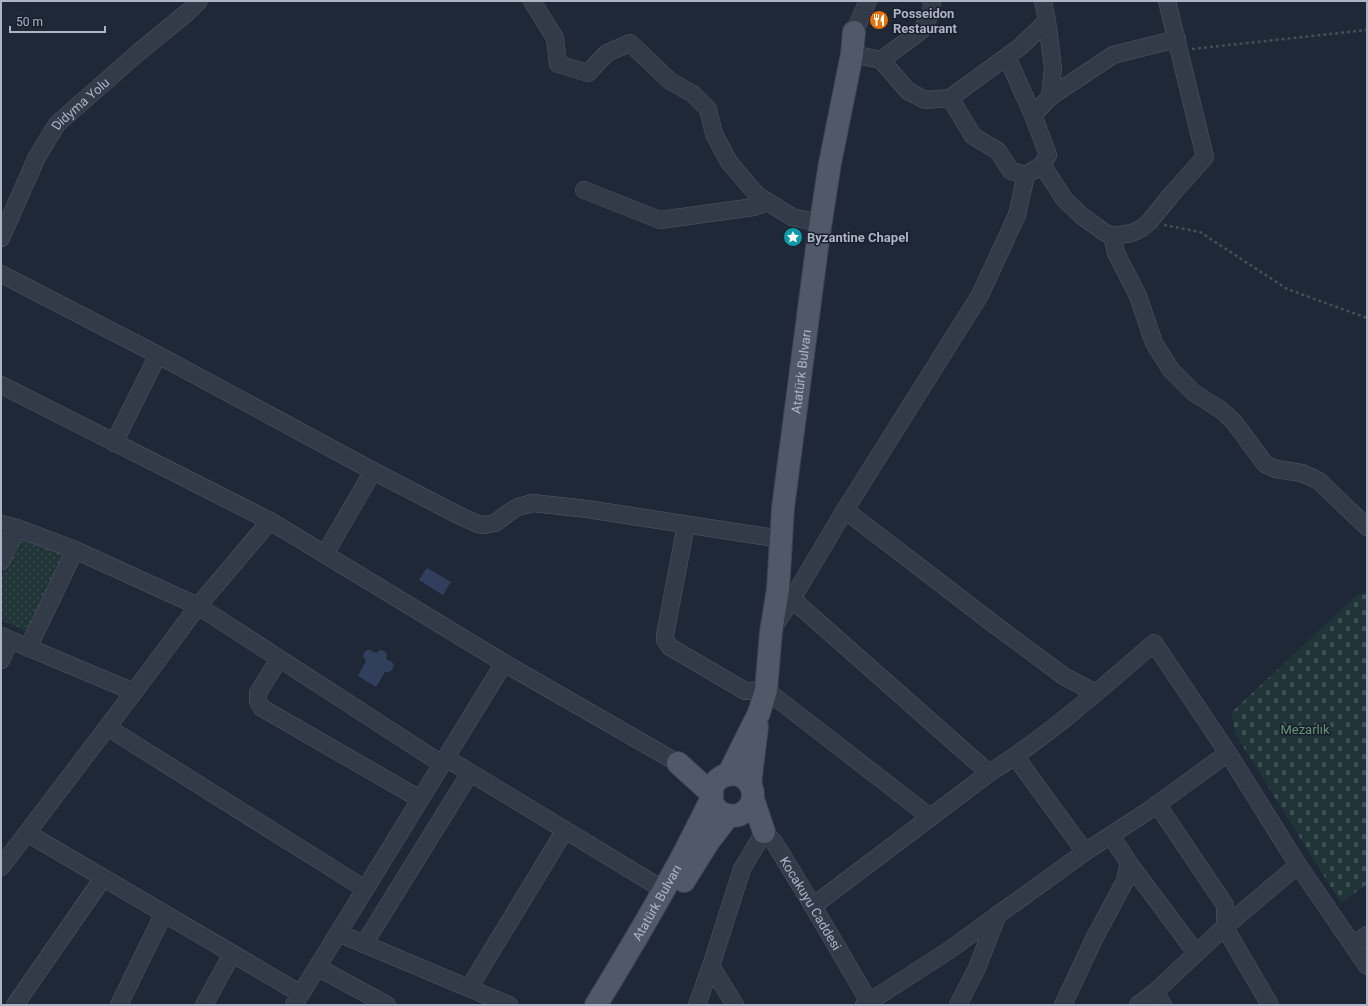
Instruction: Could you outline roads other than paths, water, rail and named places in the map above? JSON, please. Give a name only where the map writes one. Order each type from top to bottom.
[{"type":"main road","name":"Atatürk Bulvarı","points":[[751,792],[759,713],[766,690],[771,632],[785,594],[781,538],[783,508],[820,223],[830,162],[852,54],[854,32]]},
{"type":"main road","name":"Atatürk Bulvarı","points":[[596,1005],[664,890],[702,820],[718,786],[759,713]]},
{"type":"main road","points":[[678,764],[718,786]]},
{"type":"main road","points":[[751,792],[747,809],[733,815],[720,812],[713,801],[718,786],[733,774],[743,777],[751,792],[764,832]]},
{"type":"main road","name":"Atatürk Bulvarı","points":[[608,1005],[709,841],[733,815]]},
{"type":"main road","name":"Kocakuyu Caddesi","points":[[733,815],[764,832]]},
{"type":"street","name":"Didyma Yolu","points":[[1,238],[36,157],[57,124],[199,1]]},
{"type":"street","points":[[532,1],[555,38],[558,64],[588,73],[607,53],[630,43],[670,80],[693,94],[708,109],[714,134],[729,162],[758,196],[792,217],[820,223]]},
{"type":"street","points":[[854,32],[868,1]]},
{"type":"street","points":[[881,60],[922,30],[931,12],[932,1]]},
{"type":"street","points":[[1043,1],[1053,68],[1050,97]]},
{"type":"street","points":[[1042,164],[1065,200],[1082,216],[1112,236],[1132,232],[1142,228],[1150,221],[1171,195],[1206,157],[1166,1]]},
{"type":"street","points":[[852,54],[881,60],[908,91],[924,100],[950,98],[1020,47],[1047,20]]},
{"type":"street","points":[[1032,114],[1050,97],[1113,54],[1178,45]]},
{"type":"street","points":[[989,773],[785,594],[845,510],[980,295],[1017,215],[1026,175],[1042,164],[1048,155],[1007,57]]},
{"type":"street","points":[[950,98],[973,136],[998,152],[1011,171],[1026,175]]},
{"type":"street","points":[[584,190],[660,220],[754,207],[768,202]]},
{"type":"street","points":[[1112,236],[1116,253],[1138,296],[1154,343],[1171,370],[1194,393],[1231,418],[1265,464],[1276,469],[1302,473],[1319,481],[1367,527]]},
{"type":"street","points":[[1,274],[158,355],[373,471],[478,524],[484,525],[495,523],[518,507],[533,503],[587,509],[781,538]]},
{"type":"street","points":[[114,443],[158,355]]},
{"type":"street","points":[[1,385],[270,521],[504,663],[678,764]]},
{"type":"street","points":[[325,554],[373,471]]},
{"type":"street","points":[[845,510],[1065,677],[1096,693]]},
{"type":"street","points":[[1,867],[198,606],[270,521]]},
{"type":"street","points":[[686,525],[665,635],[667,643],[673,650],[746,691],[766,690],[930,818]]},
{"type":"street","points":[[1,561],[9,526],[75,550],[198,606],[279,659],[444,761],[470,773],[664,890]]},
{"type":"street","points":[[28,648],[75,550]]},
{"type":"street","points":[[1,660],[6,638],[134,692]]},
{"type":"street","points":[[813,906],[989,773],[1015,756],[1096,693],[1154,643],[1228,753],[1298,865],[1360,940],[1367,966]]},
{"type":"street","points":[[279,659],[258,693],[258,701],[262,708],[420,799]]},
{"type":"street","points":[[27,833],[232,954],[297,1000],[504,663]]},
{"type":"street","points":[[108,727],[365,889]]},
{"type":"street","points":[[868,1004],[948,951],[998,913],[1157,804],[1228,753]]},
{"type":"street","points":[[1015,756],[1085,852]]},
{"type":"street","points":[[364,944],[470,773]]},
{"type":"street","points":[[1157,804],[1225,905],[1225,928],[1270,1005]]},
{"type":"street","points":[[469,988],[565,830]]},
{"type":"street","points":[[697,1005],[742,869],[764,832]]},
{"type":"street","name":"Kocakuyu Caddesi","points":[[764,832],[774,842],[813,906],[868,1004]]},
{"type":"street","points":[[1111,836],[1129,863],[1196,953]]},
{"type":"street","points":[[1063,1005],[1094,939],[1126,881],[1129,863]]},
{"type":"street","points":[[1138,1005],[1159,999],[1196,953],[1298,865]]},
{"type":"street","points":[[15,1005],[102,878]]},
{"type":"street","points":[[958,1005],[977,968],[998,913]]},
{"type":"street","points":[[119,1005],[164,914]]},
{"type":"street","points":[[338,933],[509,1005]]},
{"type":"street","points":[[204,1005],[232,954]]},
{"type":"street","points":[[711,966],[735,1005]]},
{"type":"street","points":[[317,968],[387,1005]]},
{"type":"water","points":[[427,568],[451,582],[443,595],[419,580]]},
{"type":"water","points":[[367,650],[376,653],[380,650],[384,651],[387,654],[386,659],[394,665],[392,670],[385,672],[376,687],[358,676],[366,661],[363,656]]},
{"type":"place","name":"Posseidon Restaurant","points":[[879,20]]},
{"type":"place","name":"Byzantine Chapel","points":[[793,237]]},
{"type":"park label","name":"Mezarlık","points":[[1305,729]]}]
